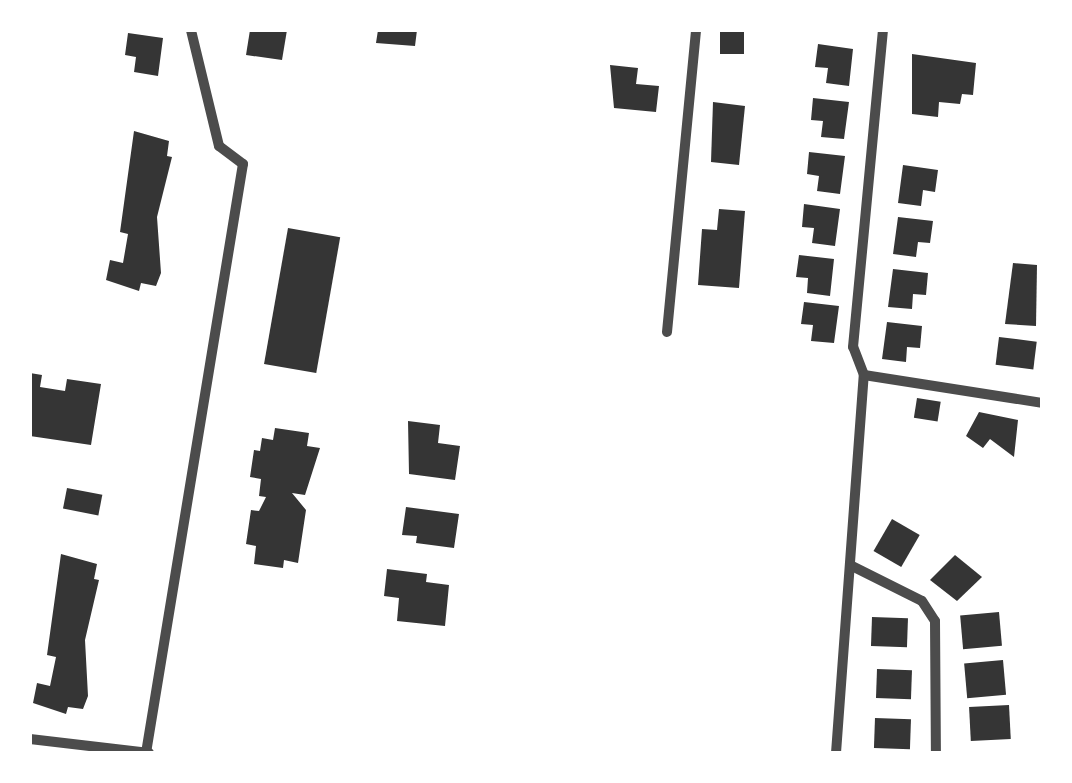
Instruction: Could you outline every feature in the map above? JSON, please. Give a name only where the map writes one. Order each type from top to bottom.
[{"type":"street","points":[[30,739],[148,753],[243,164],[219,146],[191,30]]},
{"type":"street","points":[[668,332],[696,30]]},
{"type":"street","points":[[836,753],[864,376],[852,347],[883,30]]},
{"type":"street","points":[[864,376],[1042,403]]},
{"type":"street","points":[[850,565],[922,601],[936,621],[936,753]]},
{"type":"building","points":[[250,30],[287,30],[282,60],[246,55]]},
{"type":"building","points":[[378,30],[417,30],[415,46],[376,43]]},
{"type":"building","points":[[720,30],[744,30],[744,54],[720,54]]},
{"type":"building","points":[[128,33],[163,38],[158,76],[134,72],[136,57],[125,55]]},
{"type":"building","points":[[818,44],[853,49],[849,86],[826,83],[828,68],[815,67]]},
{"type":"building","points":[[912,54],[976,63],[973,95],[962,94],[960,104],[939,102],[938,117],[912,114]]},
{"type":"building","points":[[610,65],[638,68],[636,84],[659,86],[656,112],[614,108]]},
{"type":"building","points":[[813,98],[849,102],[844,139],[821,137],[823,121],[811,120]]},
{"type":"building","points":[[713,102],[745,106],[739,165],[711,162]]},
{"type":"building","points":[[134,131],[169,141],[167,156],[172,157],[157,217],[161,273],[156,286],[141,283],[139,291],[106,280],[110,260],[123,263],[128,234],[120,232]]},
{"type":"building","points":[[809,152],[845,156],[840,194],[817,191],[819,176],[807,174]]},
{"type":"building","points":[[903,165],[938,170],[935,192],[923,190],[921,206],[898,203]]},
{"type":"building","points":[[804,204],[840,209],[835,246],[812,243],[814,228],[802,227]]},
{"type":"building","points":[[719,209],[745,211],[739,288],[698,285],[702,229],[717,230]]},
{"type":"building","points":[[898,217],[933,221],[930,243],[918,242],[916,257],[893,254]]},
{"type":"building","points":[[288,228],[340,237],[316,373],[264,364]]},
{"type":"building","points":[[799,255],[834,259],[830,296],[807,293],[808,278],[796,277]]},
{"type":"building","points":[[1013,263],[1037,265],[1036,326],[1005,324]]},
{"type":"building","points":[[893,269],[928,273],[926,295],[913,294],[912,309],[888,307]]},
{"type":"building","points":[[804,302],[839,306],[834,343],[811,341],[813,325],[801,324]]},
{"type":"building","points":[[887,322],[922,326],[920,348],[907,347],[906,362],[882,359]]},
{"type":"building","points":[[999,337],[1037,342],[1033,369],[996,365]]},
{"type":"building","points":[[30,373],[42,375],[40,387],[65,391],[67,379],[101,384],[91,445],[30,436]]},
{"type":"building","points":[[917,398],[941,402],[938,422],[914,418]]},
{"type":"building","points":[[979,412],[1018,420],[1014,457],[990,439],[983,448],[966,436]]},
{"type":"building","points":[[408,421],[440,425],[438,443],[460,446],[455,480],[409,474]]},
{"type":"building","points":[[275,428],[309,433],[307,446],[320,448],[305,495],[292,493],[306,510],[298,563],[284,560],[283,568],[254,564],[256,546],[246,544],[251,510],[259,511],[266,497],[259,496],[261,479],[250,477],[254,450],[260,451],[262,438],[273,440]]},
{"type":"building","points":[[67,488],[102,495],[98,515],[63,509]]},
{"type":"building","points":[[406,507],[459,514],[454,548],[416,543],[417,536],[402,535]]},
{"type":"building","points":[[892,519],[920,535],[901,567],[874,551]]},
{"type":"building","points":[[61,554],[97,564],[94,579],[99,580],[85,640],[88,696],[83,709],[68,707],[66,714],[33,703],[37,683],[50,686],[56,657],[47,655]]},
{"type":"building","points":[[955,555],[982,577],[957,601],[930,580]]},
{"type":"building","points":[[387,569],[427,574],[426,582],[449,585],[445,626],[397,621],[399,598],[384,596]]},
{"type":"building","points":[[999,612],[1002,646],[963,649],[960,615]]},
{"type":"building","points":[[872,617],[908,618],[907,647],[871,646]]},
{"type":"building","points":[[1003,660],[1006,695],[967,698],[964,663]]},
{"type":"building","points":[[877,669],[912,670],[911,699],[876,698]]},
{"type":"building","points":[[1009,705],[1011,739],[971,741],[969,707]]},
{"type":"building","points":[[875,718],[911,719],[910,749],[874,748]]}]
